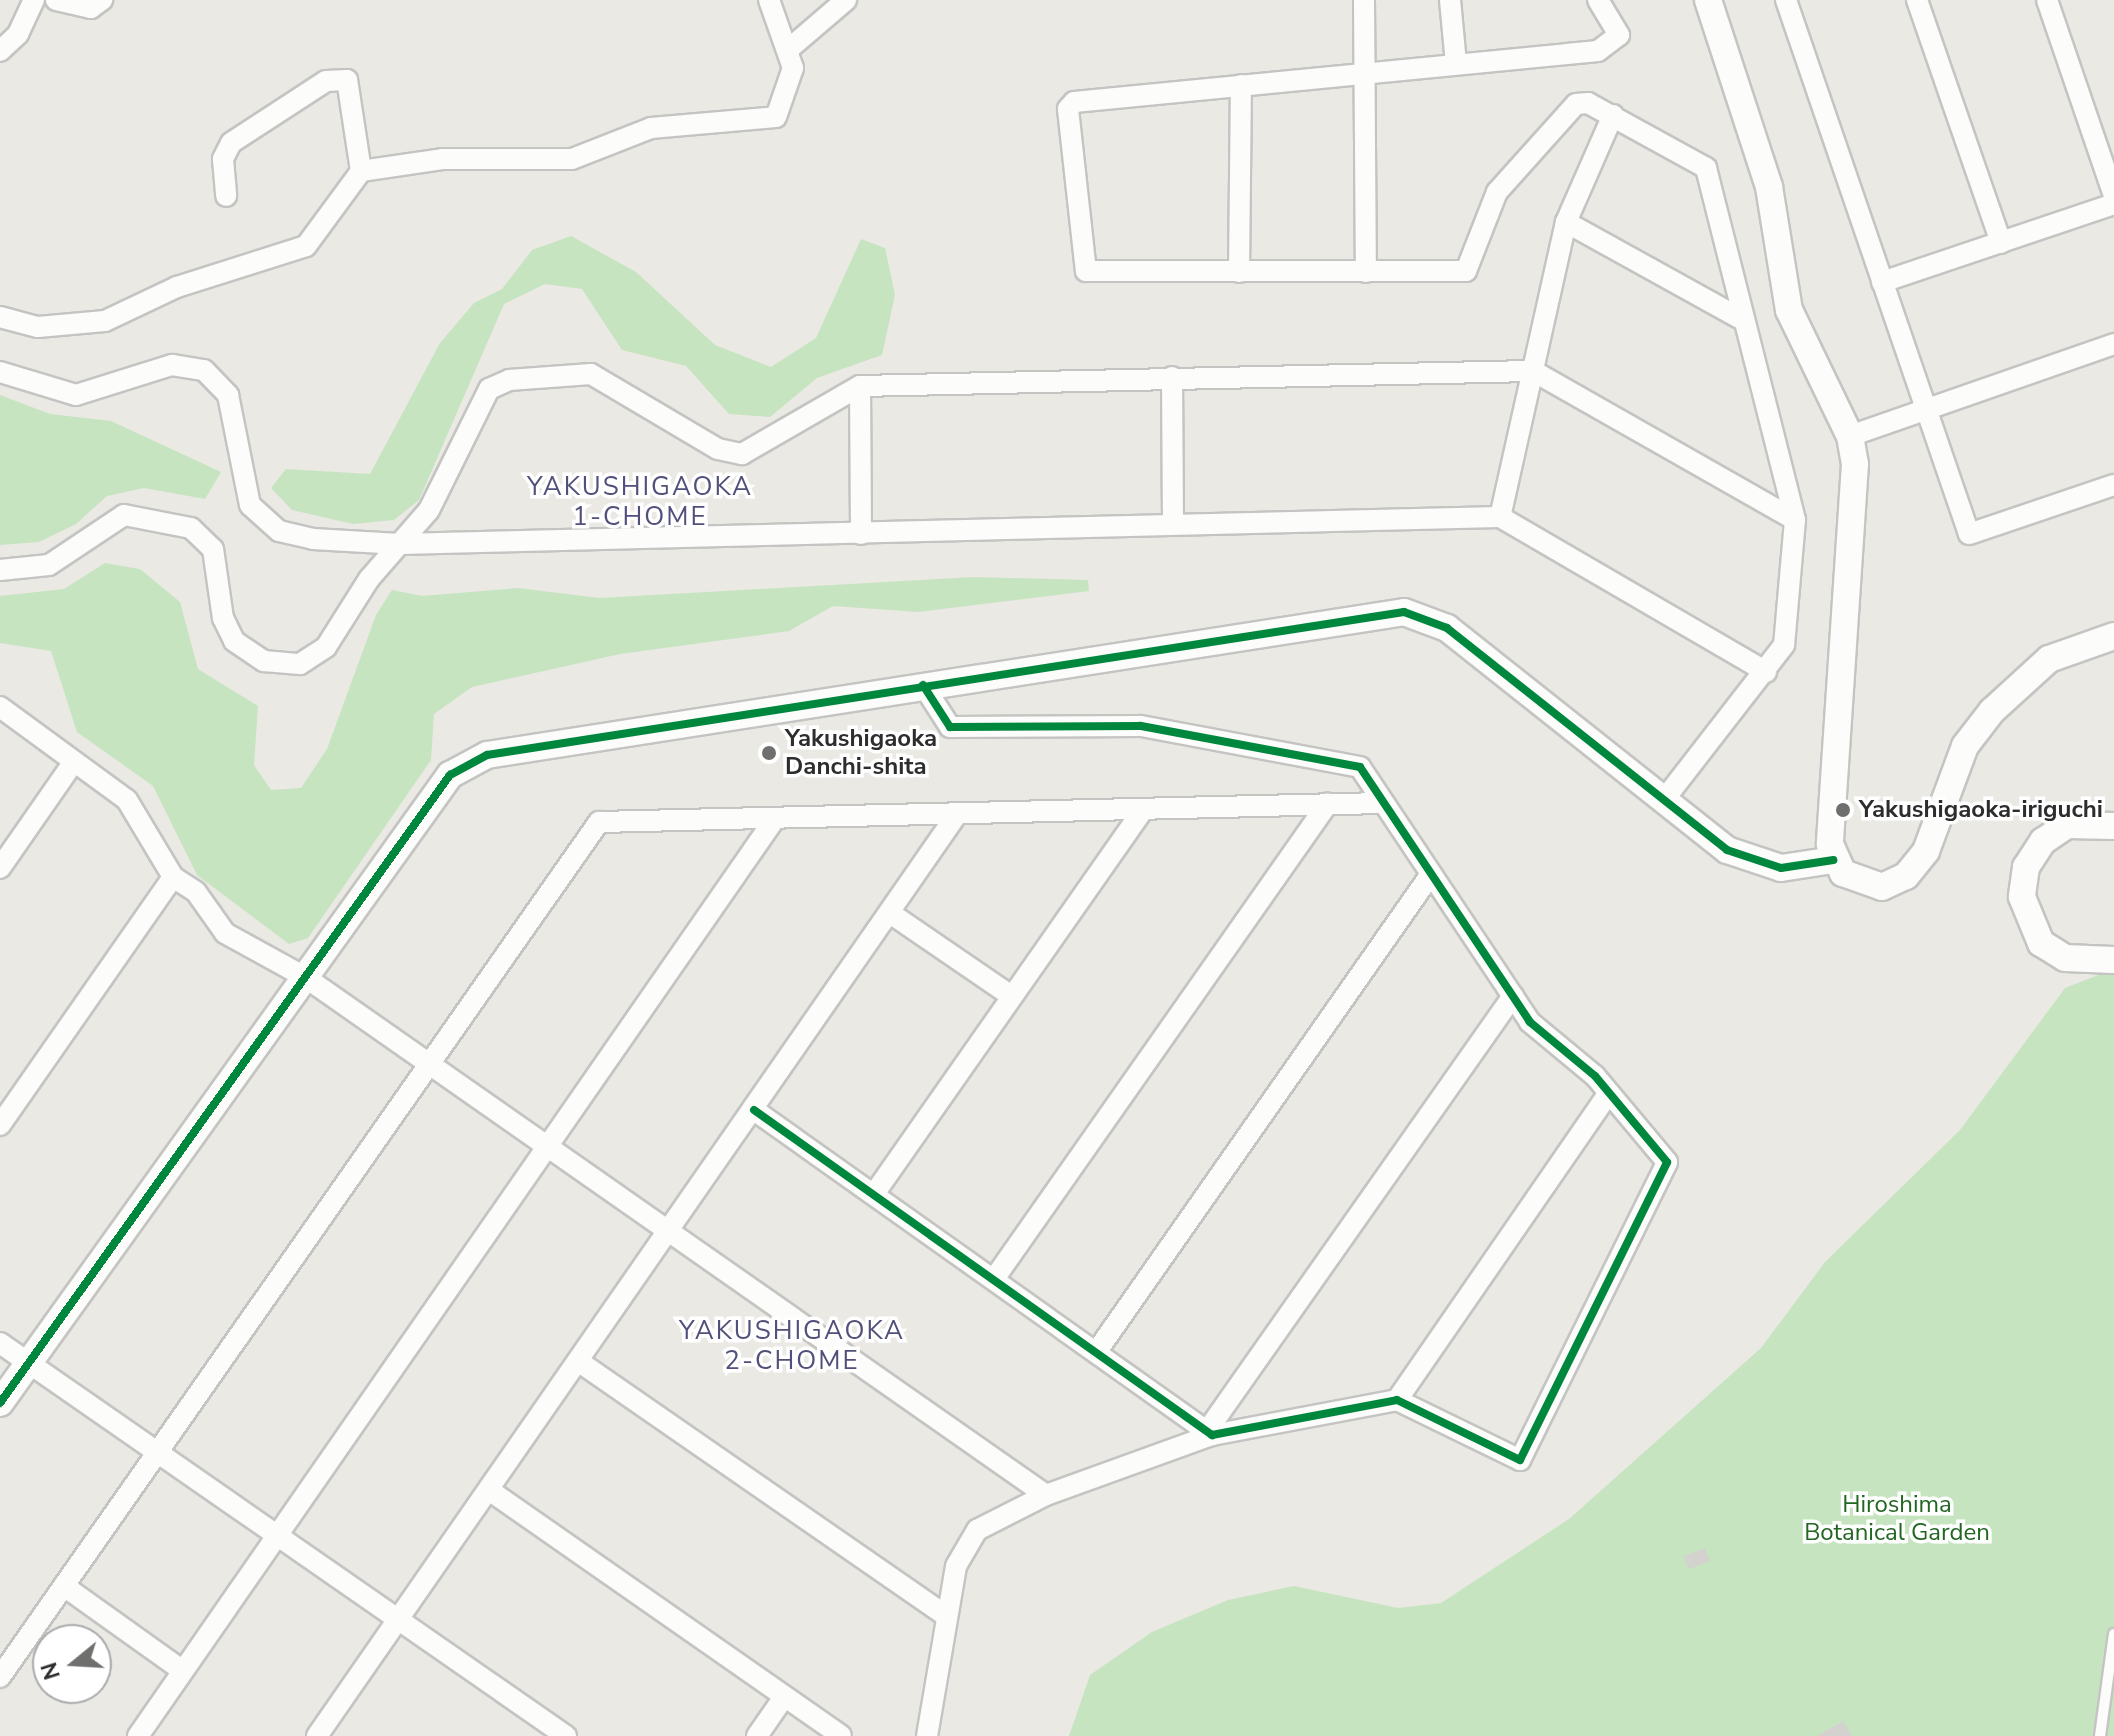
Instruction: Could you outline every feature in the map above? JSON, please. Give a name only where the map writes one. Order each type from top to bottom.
[{"type":"street","points":[[0,51],[18,34],[34,0]]},
{"type":"street","points":[[56,0],[91,8],[102,0]]},
{"type":"street","points":[[361,171],[442,159],[572,159],[651,128],[776,117],[790,91],[790,48],[769,0]]},
{"type":"street","points":[[790,48],[846,0]]},
{"type":"street","points":[[1364,0],[1366,272]]},
{"type":"street","points":[[1450,0],[1456,64]]},
{"type":"street","points":[[1598,0],[1619,35],[1598,51],[1074,102],[1068,109],[1086,271],[1466,271],[1497,192],[1566,108],[1588,103],[1706,168],[1739,318],[1795,520],[1784,645],[1663,801]]},
{"type":"street","points":[[1708,0],[1769,187],[1796,332],[1850,436],[1855,519],[1841,642],[1833,860]]},
{"type":"street","points":[[1786,0],[1969,534],[2114,485]]},
{"type":"street","points":[[1917,0],[2001,243]]},
{"type":"street","points":[[2047,0],[2114,196]]},
{"type":"street","points":[[0,317],[38,327],[105,321],[177,287],[288,257],[318,235],[361,171],[353,90],[336,78],[231,143],[223,159],[226,196]]},
{"type":"street","points":[[1239,272],[1241,85]]},
{"type":"street","points":[[1500,517],[1566,222],[1613,115]]},
{"type":"street","points":[[1882,282],[2114,204]]},
{"type":"street","points":[[1566,222],[1739,318]]},
{"type":"street","points":[[1850,436],[2114,344]]},
{"type":"street","points":[[0,372],[76,395],[172,365],[204,370],[228,395],[241,485],[266,524],[295,536],[400,544],[1500,517],[1766,672]]},
{"type":"street","points":[[0,570],[49,565],[124,515],[191,528],[213,549],[234,641],[253,656],[288,666],[319,654],[400,544],[429,510],[483,397],[498,383],[601,375],[718,449],[742,454],[860,386],[1533,371],[1795,520]]},
{"type":"street","points":[[1172,377],[1173,524]]},
{"type":"street","points":[[860,386],[861,534]]},
{"type":"street","points":[[0,1403],[450,775],[487,755],[1404,612],[1447,628],[1727,850],[1763,866],[1833,860],[1869,886],[1906,876],[1926,851],[1965,746],[1999,702],[2049,659],[2114,636]]},
{"type":"street","points":[[923,685],[950,727],[1140,726],[1360,767],[1538,1030],[1609,1093],[1667,1162],[1520,1460],[1397,1400],[1210,1433],[1046,1495],[988,1521],[968,1539],[946,1616],[927,1736]]},
{"type":"street","points":[[0,707],[135,809],[173,877],[196,892],[225,933],[305,977],[1046,1495]]},
{"type":"street","points":[[0,868],[73,763]]},
{"type":"street","points":[[994,1279],[1328,803]]},
{"type":"street","points":[[0,1677],[599,822],[1141,812],[1383,803]]},
{"type":"street","points":[[874,1194],[1141,812]]},
{"type":"street","points":[[317,1736],[957,814]]},
{"type":"street","points":[[138,1736],[774,820]]},
{"type":"street","points":[[2114,826],[2067,825],[2043,841],[2026,867],[2022,897],[2041,943],[2065,958],[2114,960]]},
{"type":"street","points":[[1097,1351],[1431,874]]},
{"type":"street","points":[[0,1125],[173,877]]},
{"type":"street","points":[[890,913],[1011,996]]},
{"type":"street","points":[[1210,1433],[1513,996]]},
{"type":"street","points":[[1397,1400],[1609,1093]]},
{"type":"street","points":[[754,1110],[1210,1433]]},
{"type":"street","points":[[0,1343],[566,1736]]},
{"type":"street","points":[[578,1361],[946,1616]]},
{"type":"street","points":[[489,1490],[841,1736]]},
{"type":"street","points":[[64,1586],[183,1671]]},
{"type":"street","points":[[757,1736],[784,1697]]},
{"type":"lane","points":[[2100,1736],[2114,1634]]},
{"type":"green space","points":[[571,236],[636,272],[715,345],[771,367],[816,338],[861,239],[885,248],[895,295],[882,355],[817,378],[770,417],[729,414],[686,366],[622,350],[582,289],[545,284],[504,304],[419,500],[394,520],[353,524],[292,510],[271,488],[286,469],[370,474],[440,343],[474,303],[502,289],[532,250]]},
{"type":"green space","points":[[0,395],[50,414],[111,421],[221,472],[205,499],[144,488],[107,496],[76,524],[39,542],[0,545]]},
{"type":"green space","points":[[105,563],[140,569],[180,602],[198,669],[258,706],[254,765],[271,790],[301,788],[327,749],[376,615],[392,590],[422,596],[518,588],[600,598],[973,577],[1088,580],[1089,591],[918,612],[833,606],[789,631],[620,654],[472,687],[434,714],[431,760],[308,938],[289,944],[197,875],[153,786],[77,732],[51,651],[0,643],[0,596],[64,589]]},
{"type":"green space","name":"Hiroshima Botanical Garden","points":[[2114,969],[2114,1736],[1069,1736],[1090,1675],[1152,1632],[1228,1600],[1294,1586],[1398,1608],[1441,1603],[1569,1519],[1761,1348],[1825,1262],[1960,1130],[2065,988]]},
{"type":"building","points":[[1705,1548],[1710,1561],[1689,1569],[1684,1556]]},
{"type":"building","points":[[1843,1721],[1852,1736],[1817,1736]]},
{"type":"cycle path","points":[[0,1403],[450,775],[487,755],[1404,612],[1447,628],[1727,850],[1781,868],[1833,860]]},
{"type":"cycle path","points":[[754,1110],[1212,1435],[1397,1400],[1520,1460],[1667,1162],[1595,1076],[1530,1022],[1360,767],[1140,726],[950,727],[923,685]]},
{"type":"place","name":"Yakushigaoka Danchi-shita","points":[[769,753]]},
{"type":"place","name":"Yakushigaoka-iriguchi","points":[[1843,810]]},
{"type":"district","name":"YAKUSHIGAOKA 1-CHOME","points":[[640,502]]},
{"type":"district","name":"YAKUSHIGAOKA 2-CHOME","points":[[792,1346]]}]
